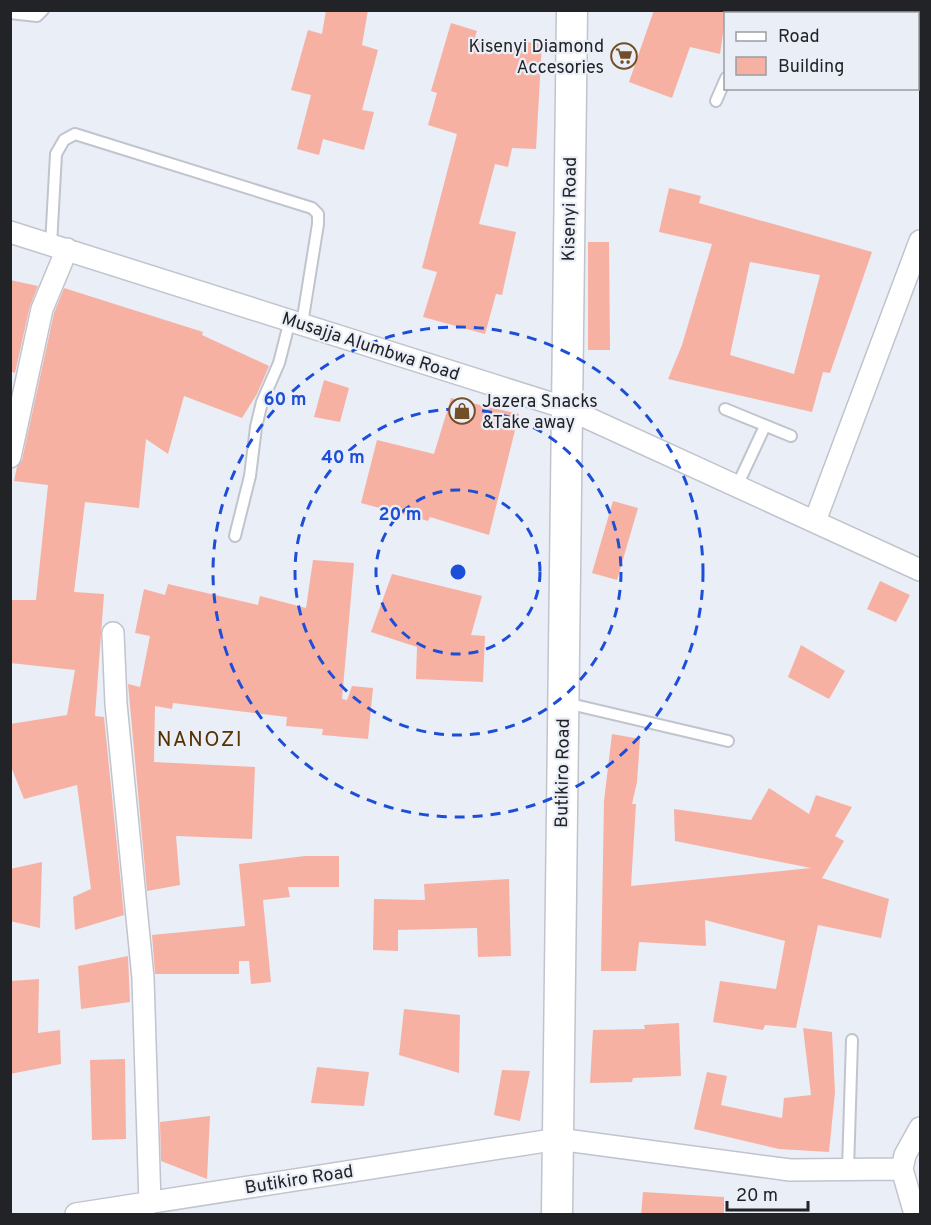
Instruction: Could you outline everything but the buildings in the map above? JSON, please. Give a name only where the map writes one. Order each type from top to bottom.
[{"type":"main road","name":"Kisenyi Road","points":[[566,408],[572,10]]},
{"type":"main road","name":"Butikiro Road","points":[[557,1215],[566,408]]},
{"type":"street","name":"Musajja Alumbwa Road","points":[[10,232],[566,408],[921,570]]},
{"type":"street","points":[[815,521],[921,241]]},
{"type":"street","points":[[10,457],[42,309],[59,247]]},
{"type":"street","points":[[113,633],[116,704],[143,978],[150,1203]]},
{"type":"street","points":[[915,1215],[902,1169],[905,1155],[921,1128]]},
{"type":"street","points":[[558,1139],[790,1170],[902,1169]]},
{"type":"street","name":"Butikiro Road","points":[[76,1215],[558,1139]]},
{"type":"lane","points":[[10,13],[37,16],[43,10]]},
{"type":"lane","points":[[716,101],[724,83]]},
{"type":"lane","points":[[59,247],[56,154],[64,140],[75,134],[312,208],[318,214],[318,224],[296,322],[262,402],[256,427],[250,476],[235,536]]},
{"type":"lane","points":[[725,409],[791,436]]},
{"type":"lane","points":[[737,486],[765,426]]},
{"type":"lane","points":[[563,703],[728,741]]},
{"type":"lane","points":[[848,1169],[852,1040]]},
{"type":"place","name":"Kisenyi Diamond Accesories","points":[[624,56]]},
{"type":"place","name":"Jazera Snacks &Take away","points":[[462,411]]},
{"type":"district","name":"NANOZI","points":[[200,739]]}]
